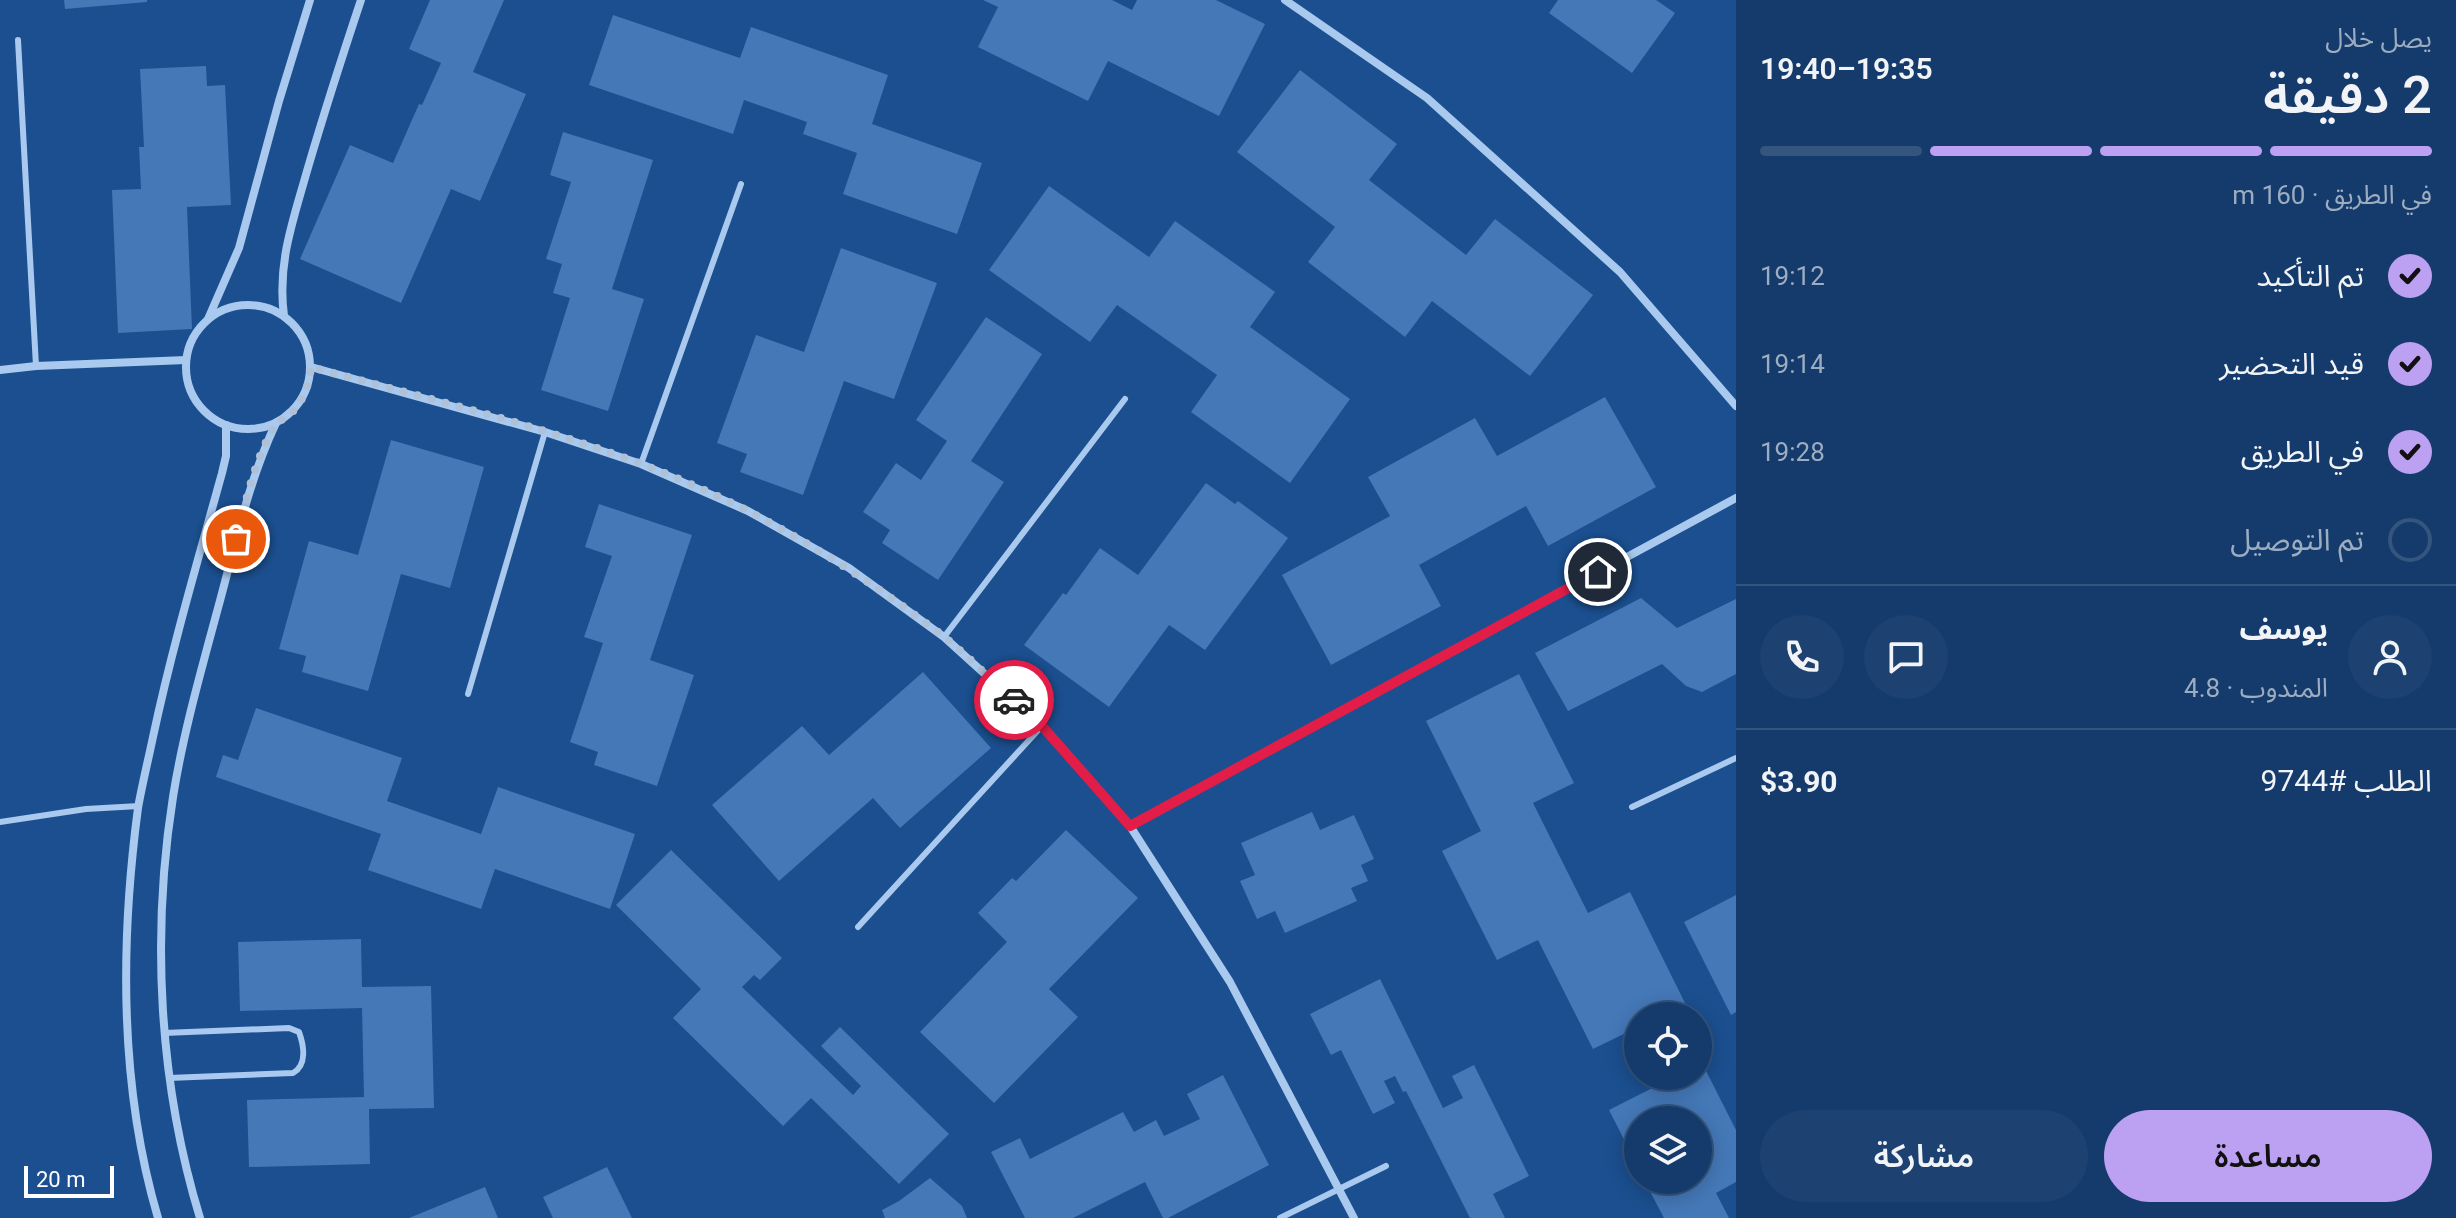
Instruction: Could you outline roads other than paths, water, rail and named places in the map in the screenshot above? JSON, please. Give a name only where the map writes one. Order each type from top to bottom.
[{"type":"street","points":[[208,320],[239,248],[310,0]]},
{"type":"street","points":[[284,316],[281,284],[284,252],[361,0]]},
{"type":"street","points":[[1285,0],[1427,98],[1608,262],[1736,406]]},
{"type":"street","points":[[237,305],[270,308],[284,316],[304,338],[311,367],[305,394],[298,406],[276,423],[251,429],[226,425],[211,417],[195,399],[186,377],[189,345],[197,331],[221,310],[237,305]]},
{"type":"street","points":[[0,370],[186,360]]},
{"type":"street","points":[[311,367],[545,432],[641,464],[748,511],[836,561],[944,637],[1042,726],[1130,826],[1230,982],[1354,1218]]},
{"type":"street","points":[[200,1218],[187,1177],[169,1078],[164,1033],[161,915],[173,797],[198,681],[251,482],[276,423]]},
{"type":"street","points":[[158,1218],[150,1191],[128,1064],[126,935],[139,806],[165,680],[226,456],[226,425]]},
{"type":"street","points":[[1130,826],[1736,498]]},
{"type":"lane","points":[[18,40],[36,366]]},
{"type":"lane","points":[[641,464],[741,184]]},
{"type":"lane","points":[[944,637],[1125,399]]},
{"type":"lane","points":[[468,694],[545,432]]},
{"type":"lane","points":[[858,927],[1042,726]]},
{"type":"lane","points":[[1632,807],[1736,758]]},
{"type":"lane","points":[[0,822],[86,809],[139,806]]},
{"type":"lane","points":[[164,1033],[289,1028],[299,1032],[301,1037],[303,1061],[293,1073],[169,1078]]},
{"type":"lane","points":[[1280,1218],[1386,1166]]}]
